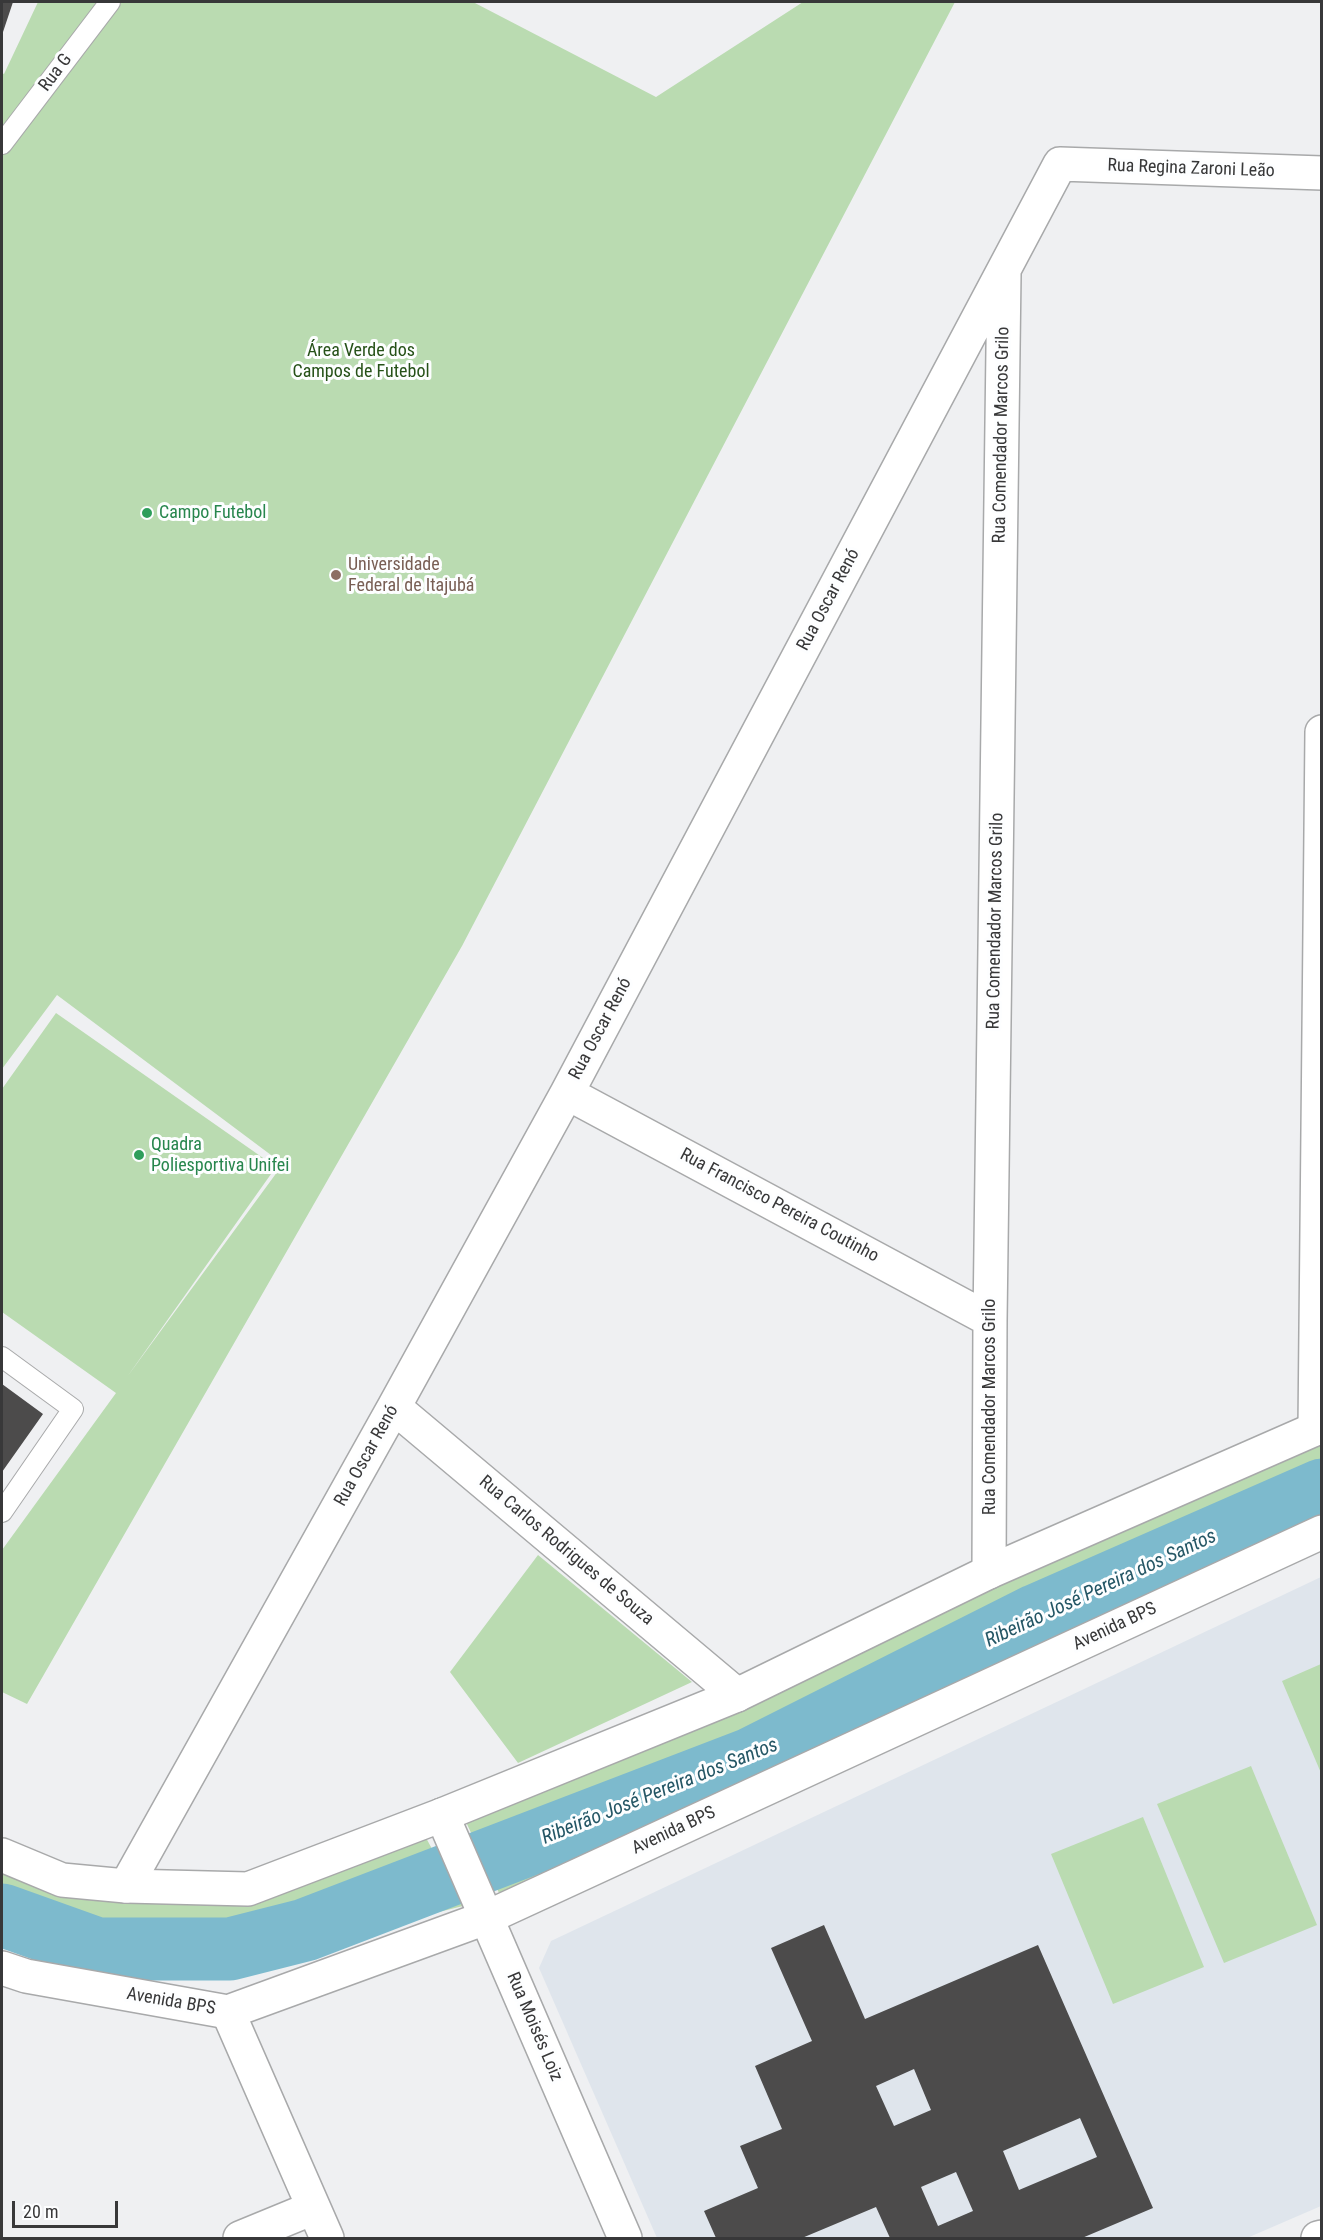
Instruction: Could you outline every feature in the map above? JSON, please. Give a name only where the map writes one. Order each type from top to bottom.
[{"type":"street","name":"Rua Regina Zaroni Leão","points":[[1060,164],[1322,173]]},
{"type":"street","name":"Rua Oscar Renó","points":[[126,1886],[567,1093],[1060,164]]},
{"type":"street","name":"Rua Comendador Marcos Grilo","points":[[989,1572],[990,1320],[1004,270]]},
{"type":"street","points":[[2,1855],[62,1880],[126,1886],[248,1889],[442,1815],[737,1695],[989,1572],[1318,1428],[1322,732]]},
{"type":"street","name":"Rua Francisco Pereira Coutinho","points":[[567,1093],[990,1320]]},
{"type":"street","name":"Rua Carlos Rodrigues de Souza","points":[[394,1407],[737,1695]]},
{"type":"street","name":"Avenida BPS","points":[[2,1968],[26,1976],[228,2012],[484,1909],[1322,1532]]},
{"type":"street","name":"Rua Moisés Loiz","points":[[442,1815],[625,2238]]},
{"type":"street","points":[[228,2012],[327,2238]]},
{"type":"street","points":[[240,2238],[313,2208]]},
{"type":"lane","name":"Rua G","points":[[2,144],[110,2]]},
{"type":"lane","points":[[2,1357],[73,1409],[2,1512]]},
{"type":"shaded area","points":[[1321,1577],[1321,2206],[1247,2238],[657,2238],[539,1968],[551,1941]]},
{"type":"green space","name":"Área Verde dos Campos de Futebol","points":[[38,2],[473,2],[656,97],[803,2],[955,2],[462,946],[27,1704],[2,1692],[2,1550],[116,1393],[2,1312],[2,1089],[56,1013],[276,1167],[127,1377],[283,1164],[57,995],[2,1069],[2,73],[4,74]]},
{"type":"green space","points":[[1321,1433],[1321,1514],[499,1893],[466,1822],[1106,1539]]},
{"type":"green space","points":[[538,1555],[692,1682],[518,1763],[450,1672]]},
{"type":"green space","points":[[1321,1664],[1321,1773],[1282,1681]]},
{"type":"green space","points":[[1251,1766],[1317,1925],[1224,1963],[1157,1804]]},
{"type":"green space","points":[[1143,1817],[1204,1967],[1113,2004],[1051,1854]]},
{"type":"green space","points":[[425,1836],[463,1906],[235,1963],[94,1961],[2,1936],[2,1860],[199,1898]]},
{"type":"building","points":[[2,2],[13,2],[2,35]]},
{"type":"building","points":[[2,1384],[43,1414],[2,1472]]},
{"type":"building","points":[[824,1925],[865,2019],[1038,1945],[1153,2208],[1082,2238],[890,2238],[876,2207],[802,2238],[716,2238],[704,2211],[758,2188],[740,2146],[782,2129],[755,2066],[812,2041],[771,1948]],"holes":[[[914,2069],[931,2110],[894,2126],[876,2086]],[[1080,2118],[1097,2157],[1019,2190],[1003,2151]],[[956,2172],[973,2211],[938,2226],[921,2187]]]},
{"type":"waterway","name":"Ribeirão José Pereira dos Santos","points":[[2,1915],[97,1949],[230,1949],[305,1930],[751,1759],[1037,1615],[1322,1490]]},
{"type":"place","name":"Campo Futebol","points":[[147,513]]},
{"type":"place","name":"Universidade Federal de Itajubá","points":[[336,575]]},
{"type":"place","name":"Quadra Poliesportiva Unifei","points":[[139,1155]]}]
